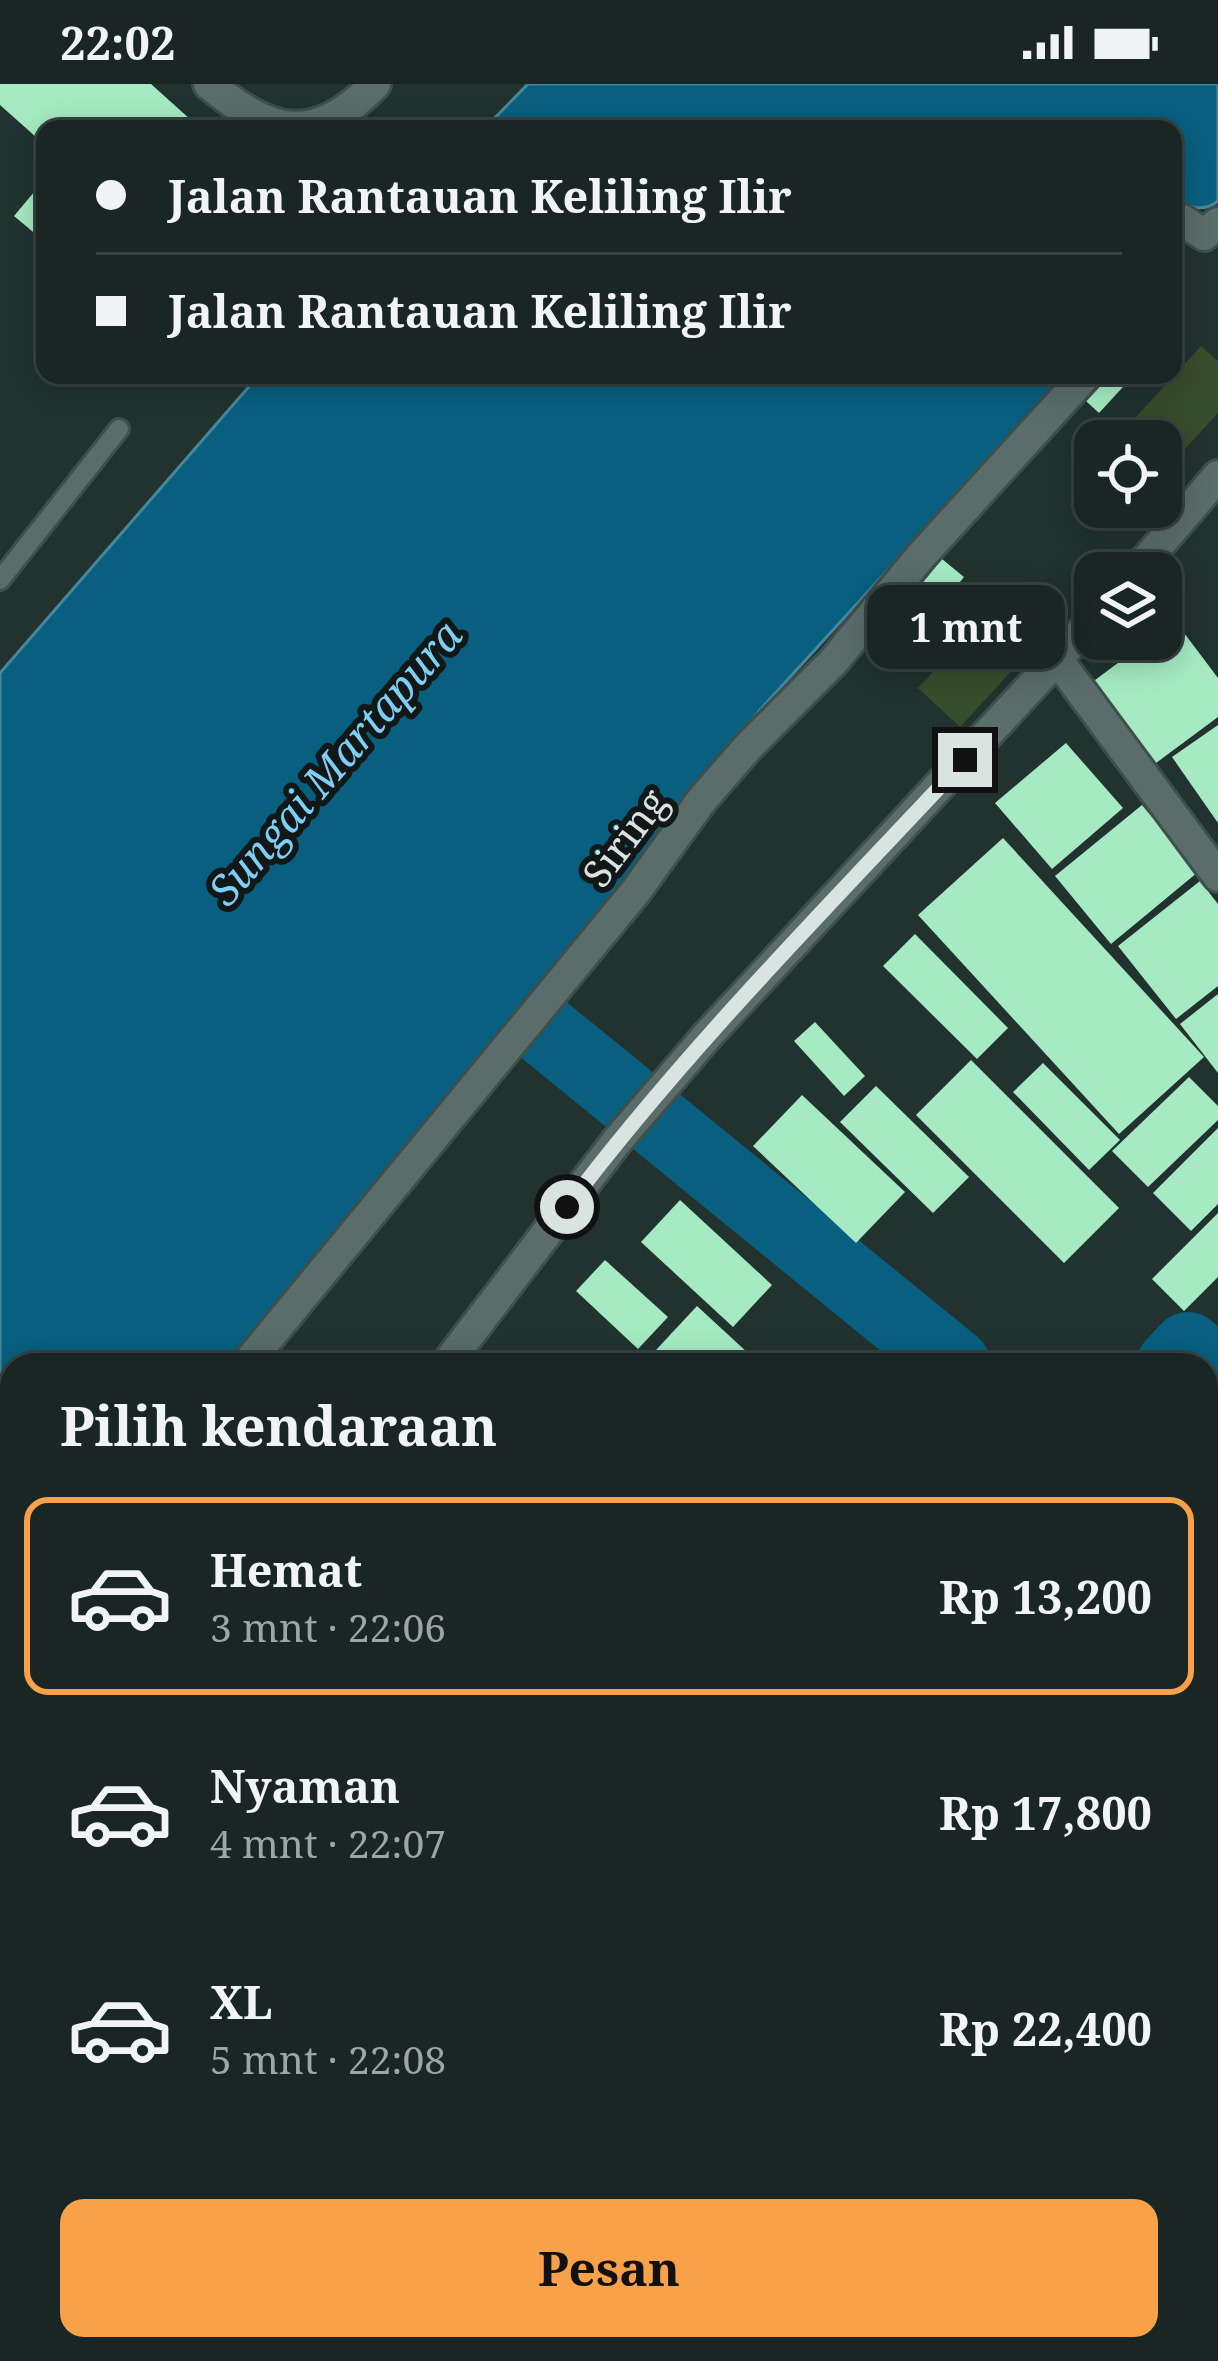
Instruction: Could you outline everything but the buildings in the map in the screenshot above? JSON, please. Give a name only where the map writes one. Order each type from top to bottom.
[{"type":"street","points":[[209,84],[260,120]]},
{"type":"street","points":[[325,120],[344,111],[375,84]]},
{"type":"street","points":[[1182,220],[1204,236],[1218,223]]},
{"type":"street","name":"Siring","points":[[256,1353],[636,891],[701,801],[833,662],[1078,384]]},
{"type":"street","points":[[1153,552],[1218,476]]},
{"type":"street","points":[[455,1353],[674,1074],[1074,641]]},
{"type":"street","points":[[1058,659],[1218,876]]},
{"type":"lane","points":[[0,580],[119,429]]},
{"type":"green space","points":[[1201,346],[1218,361],[1218,413],[1182,452],[1182,420],[1133,420],[1166,384],[1182,384],[1182,367]]},
{"type":"green space","points":[[1010,589],[1052,627],[960,727],[918,688]]},
{"type":"water","points":[[528,84],[1218,84],[1218,201],[1203,208],[1182,203],[1182,120],[493,120]]},
{"type":"water","name":"Sungai Martapura","points":[[251,384],[1058,384],[760,710],[522,1010],[236,1353],[0,1353],[0,673]]},
{"type":"waterway","points":[[468,968],[940,1353]]},
{"type":"waterway","points":[[1183,1353],[1188,1348],[1194,1353]]},
{"type":"route","points":[[567,1207],[707,1036],[965,760]]}]
